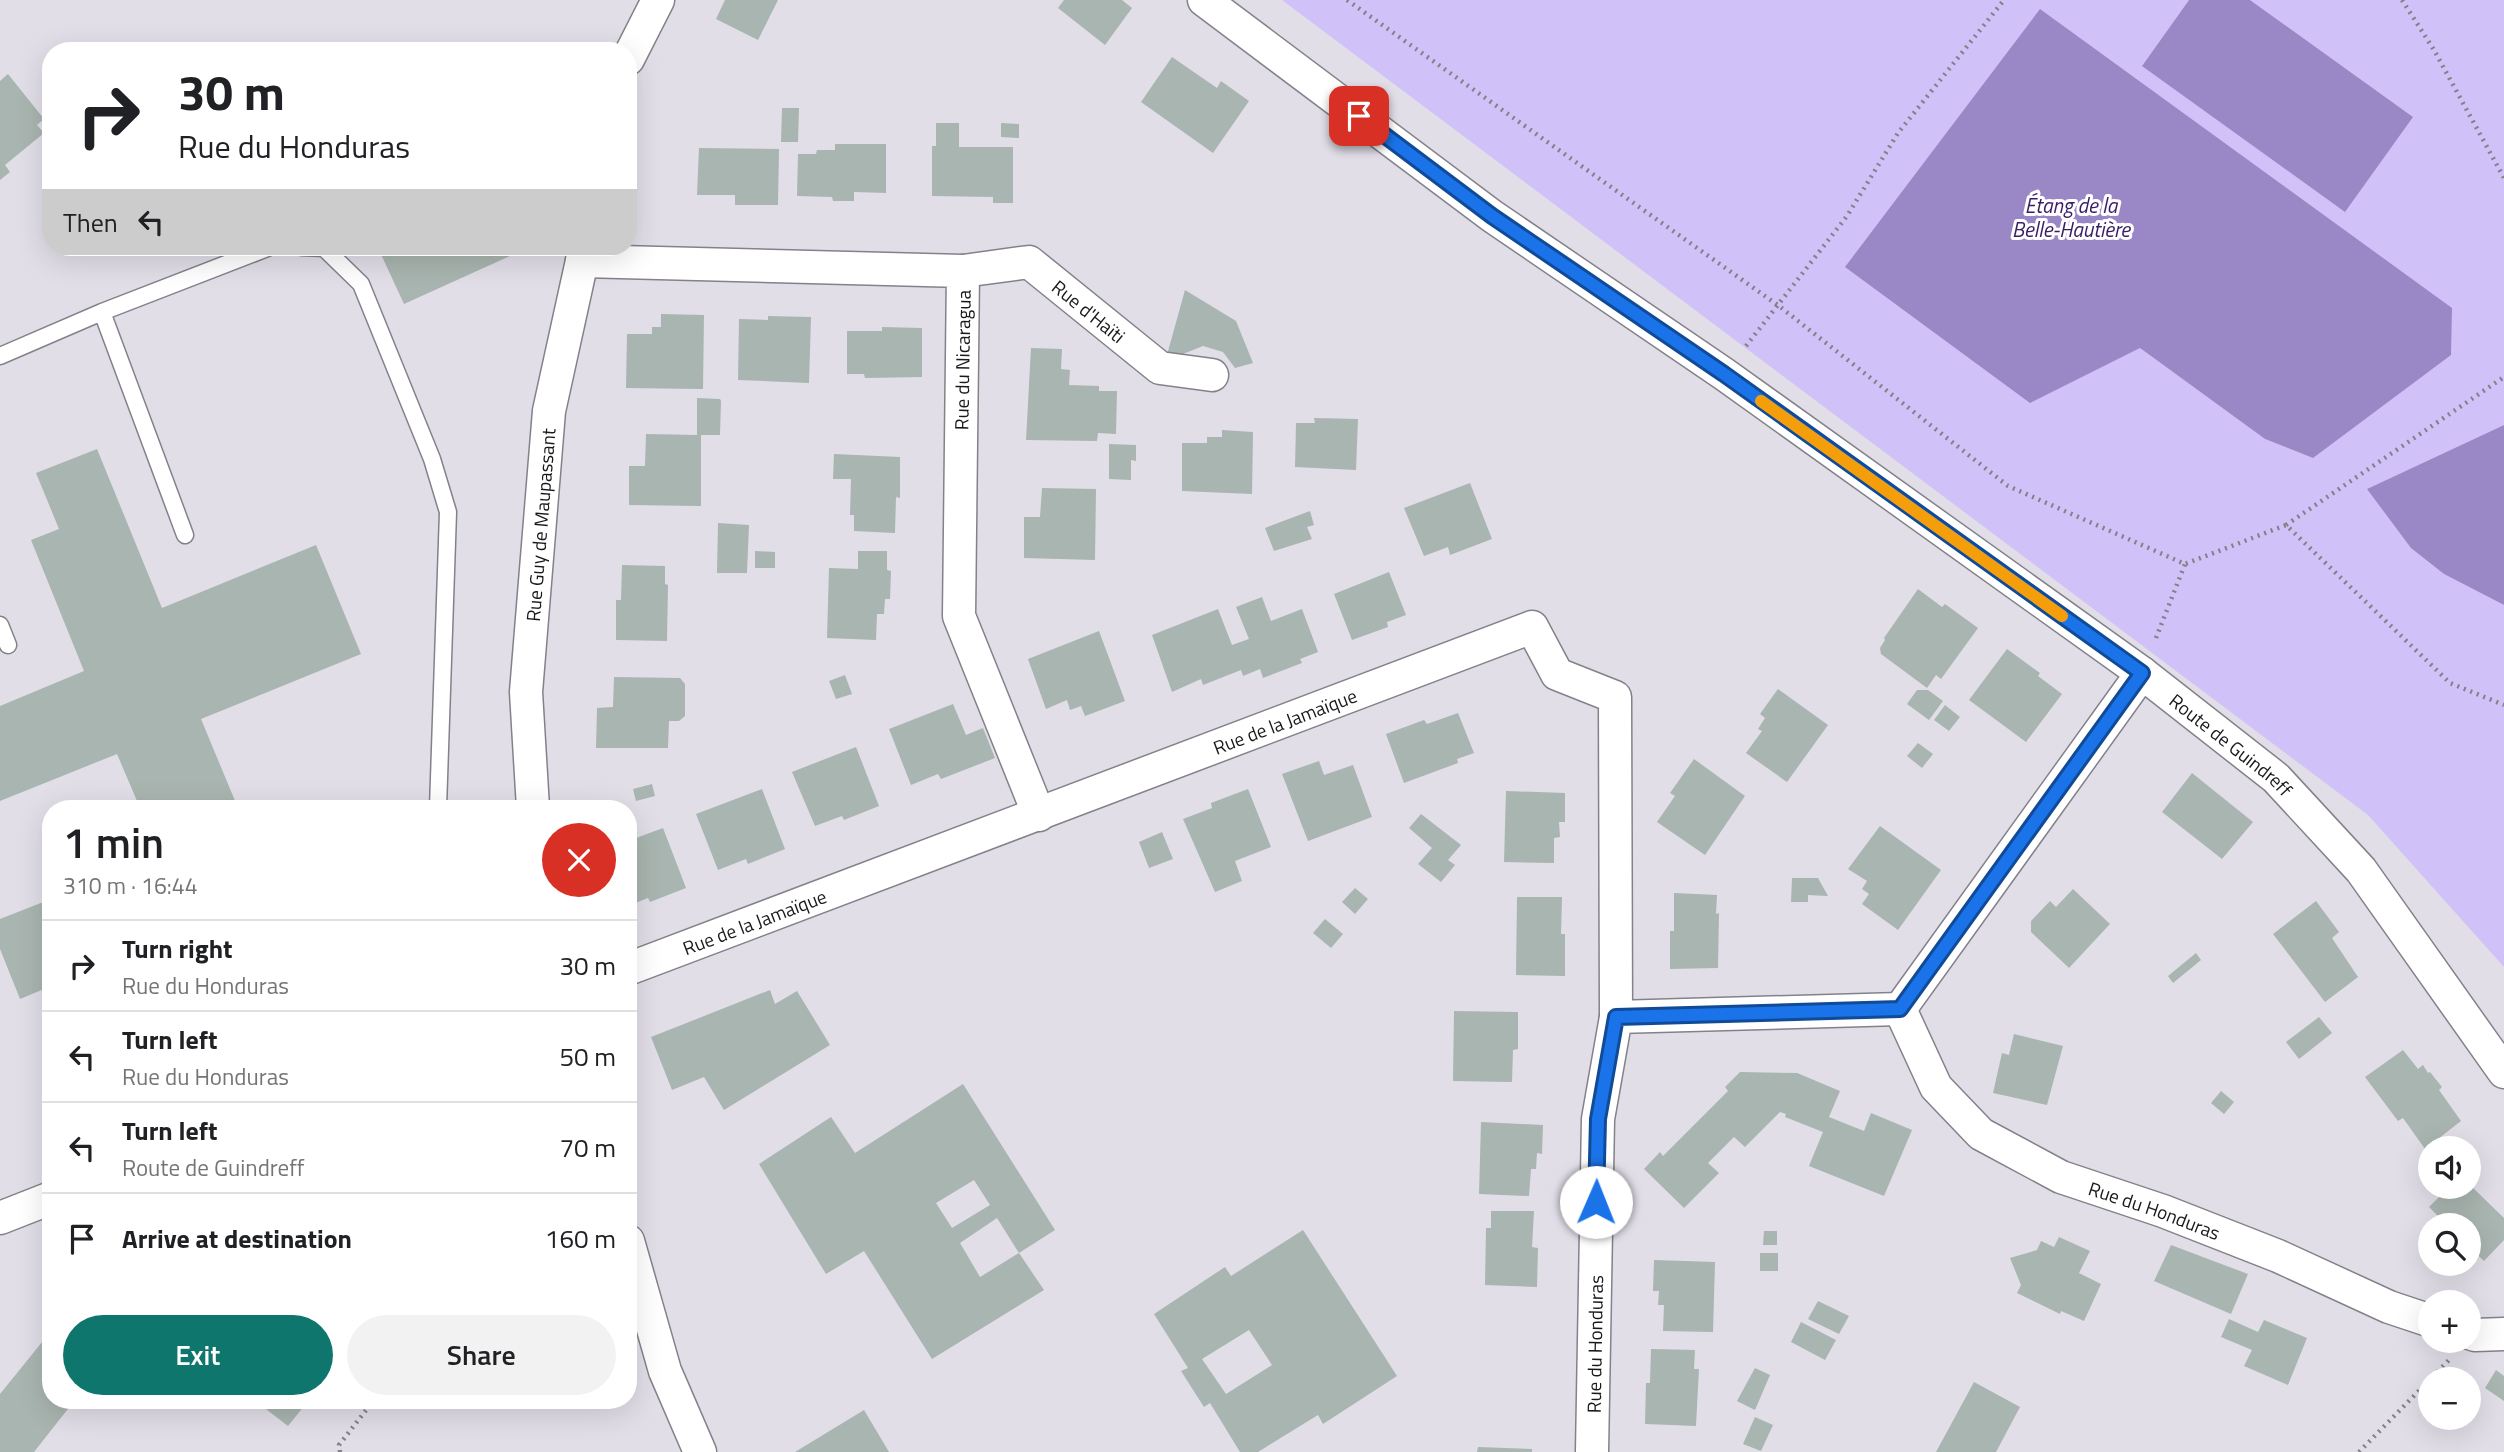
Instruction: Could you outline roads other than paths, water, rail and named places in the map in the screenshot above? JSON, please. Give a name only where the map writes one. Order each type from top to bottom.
[{"type":"street","points":[[637,42],[658,0]]},
{"type":"street","name":"Route de Guindreff","points":[[1204,0],[1492,216],[1724,374],[2142,673],[2276,778],[2361,870],[2499,1054]]},
{"type":"street","name":"Rue Guy de Maupassant","points":[[533,800],[526,692],[549,411],[584,256]]},
{"type":"street","name":"Rue du Nicaragua","points":[[629,256],[963,271],[959,616],[1039,815]]},
{"type":"street","name":"Rue d'Haïti","points":[[963,271],[1029,262],[1160,368],[1212,375]]},
{"type":"street","name":"Rue de la Jamaïque","points":[[637,966],[1532,627],[1557,674],[1615,697],[1616,1017]]},
{"type":"street","points":[[1616,1017],[1900,1009],[2142,673]]},
{"type":"street","name":"Rue du Honduras","points":[[1900,1009],[1936,1087],[1981,1134],[2061,1177],[2164,1211],[2278,1256],[2389,1307],[2418,1317]]},
{"type":"street","name":"Rue du Honduras","points":[[1592,1452],[1598,1119],[1616,1017]]},
{"type":"street","points":[[0,1218],[42,1202]]},
{"type":"street","points":[[637,1272],[666,1371],[700,1452]]},
{"type":"lane","points":[[0,356],[102,312],[247,256]]},
{"type":"lane","points":[[332,256],[361,284],[432,459],[448,512],[438,800]]},
{"type":"lane","points":[[102,312],[185,536]]},
{"type":"lane","points":[[0,625],[8,645]]},
{"type":"water","points":[[2189,0],[2250,0],[2413,117],[2345,212],[2142,66]]},
{"type":"water","name":"Étang de la Belle-Hautière","points":[[2040,9],[2452,308],[2451,355],[2313,458],[2265,439],[2140,348],[2030,403],[1845,267]]},
{"type":"water","points":[[2504,425],[2504,605],[2444,574],[2411,548],[2367,489]]}]
